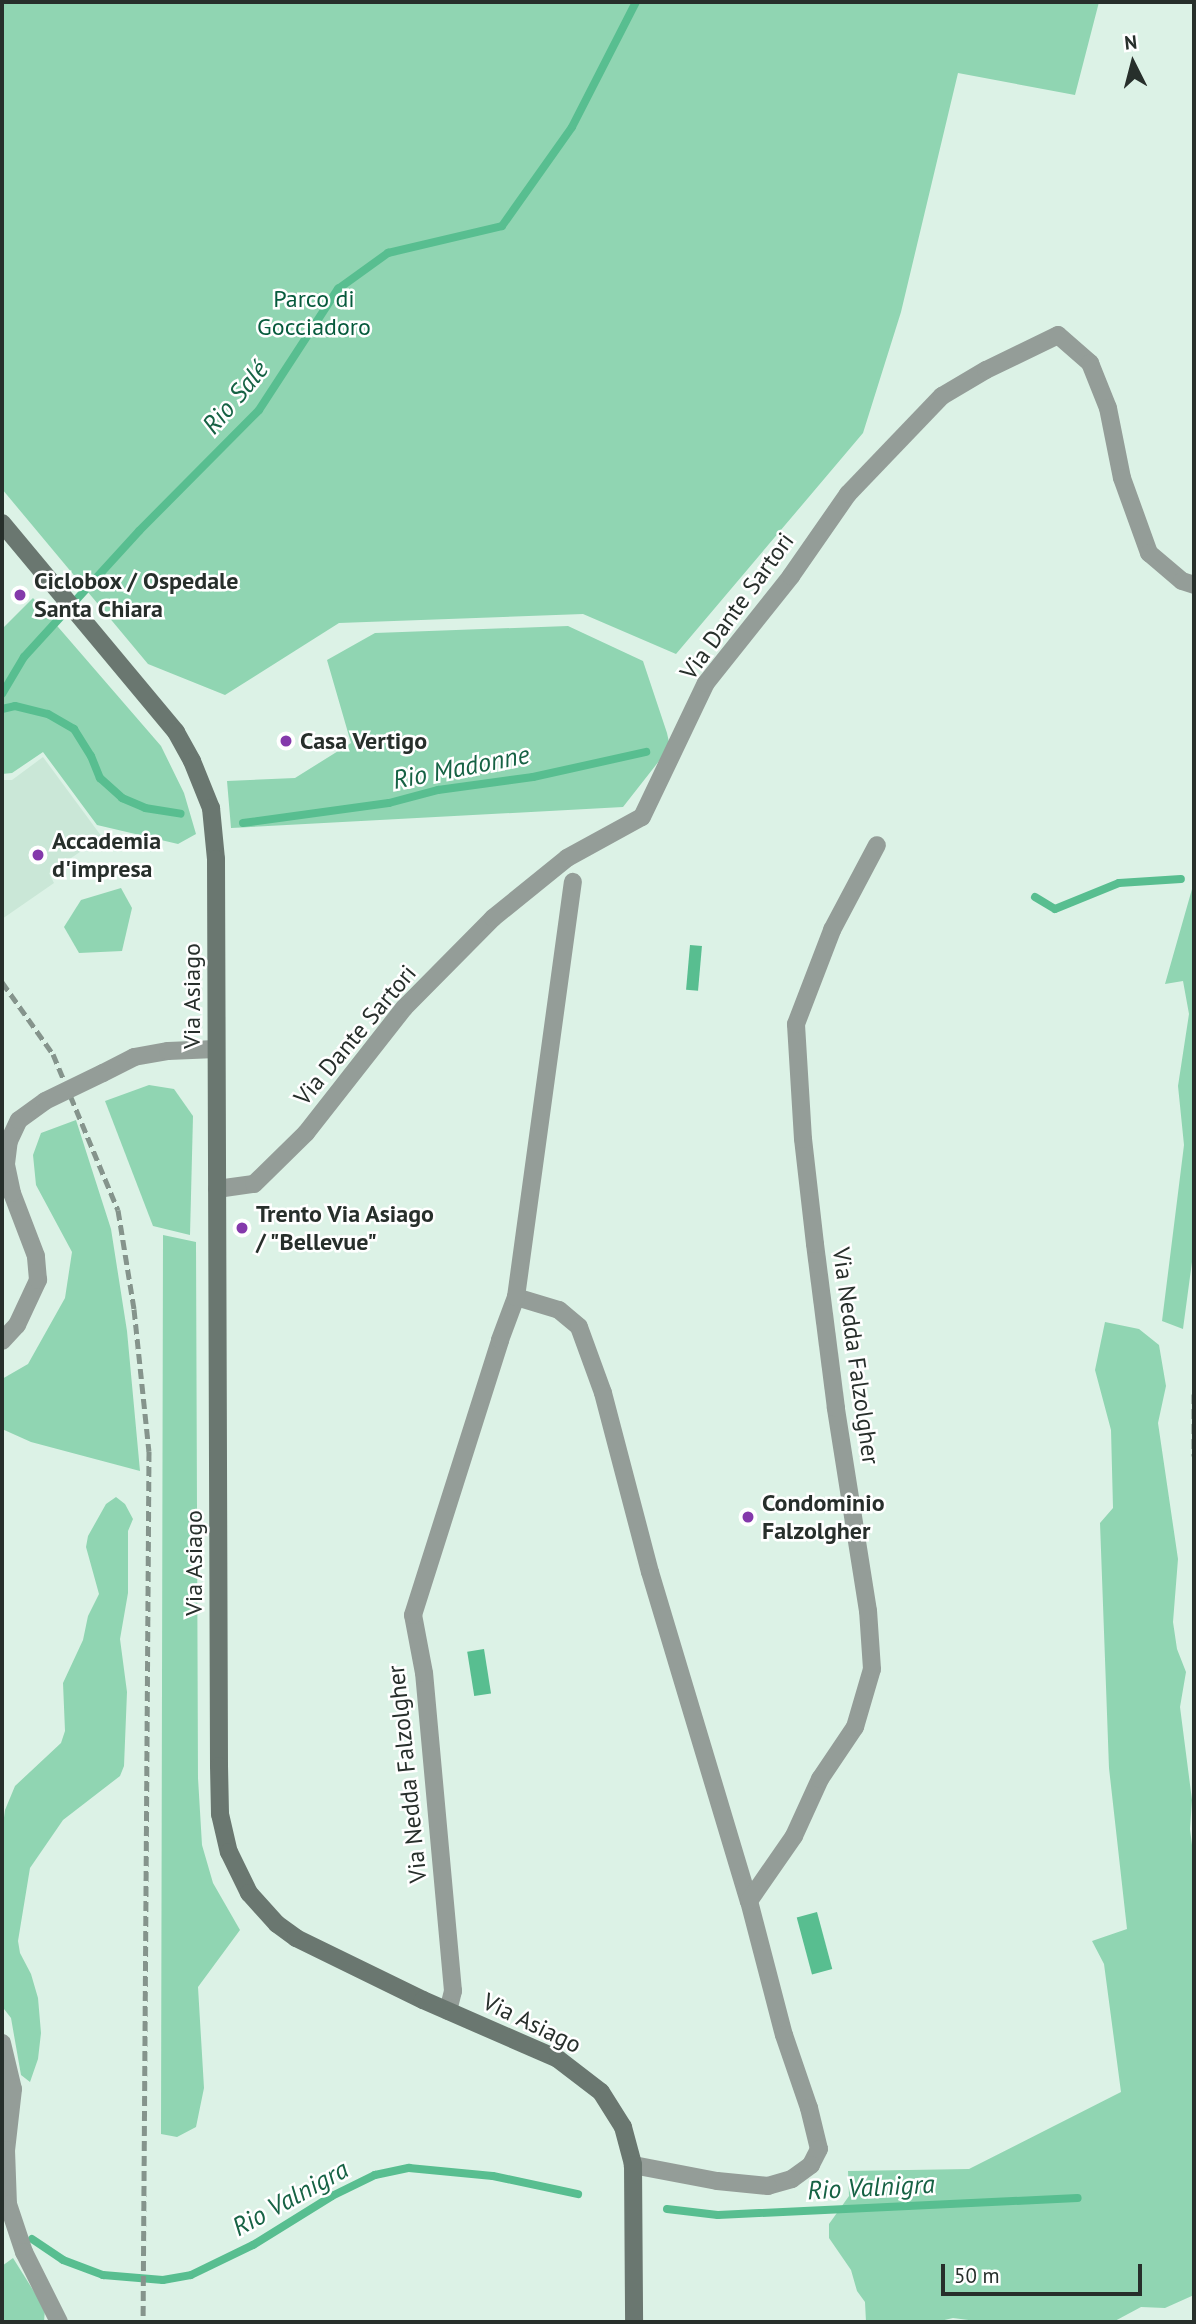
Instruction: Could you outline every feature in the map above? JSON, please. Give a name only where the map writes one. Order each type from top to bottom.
[{"type":"main road","name":"Via Asiago","points":[[2,523],[176,732],[192,761],[211,808],[216,859],[219,1753],[223,1833],[238,1874],[249,1893],[277,1924],[314,1948],[558,2059],[584,2077],[614,2108],[630,2147],[633,2165],[634,2322]]},
{"type":"street","name":"Via Dante Sartori","points":[[217,1189],[254,1184],[306,1133],[404,1008],[493,918],[566,858],[642,817],[706,683],[791,576],[848,494],[942,396],[986,370],[1058,335],[1090,363],[1108,408],[1122,478],[1149,553],[1182,581],[1194,585]]},
{"type":"street","name":"Via Nedda Falzolgher","points":[[748,1900],[794,1836],[820,1779],[855,1727],[872,1669],[868,1611],[836,1408],[815,1244],[796,1024],[832,930],[877,845]]},
{"type":"street","name":"Via Nedda Falzolgher","points":[[448,2011],[453,1991],[424,1673],[413,1615],[499,1340],[516,1297],[573,883]]},
{"type":"street","points":[[2,1341],[18,1325],[38,1280],[36,1256],[12,1193],[6,1164],[9,1141],[19,1121],[45,1101],[134,1058],[168,1051],[216,1049]]},
{"type":"street","points":[[516,1297],[559,1310],[579,1327],[603,1393],[650,1572],[748,1900],[784,2035],[815,2129],[818,2149],[811,2165],[792,2179],[768,2186],[717,2181],[633,2165]]},
{"type":"street","points":[[2,2043],[13,2089],[6,2150],[8,2204],[24,2252],[59,2322]]},
{"type":"shaded area","name":"Accademia d'impresa","points":[[43,757],[102,837],[49,873],[54,883],[2,919],[2,780],[12,780]]},
{"type":"shaded area","points":[[690,945],[702,946],[698,991],[686,990]]},
{"type":"shaded area","points":[[484,1649],[491,1693],[474,1696],[467,1652]]},
{"type":"shaded area","points":[[817,1912],[832,1969],[812,1974],[797,1917]]},
{"type":"green space","name":"Parco di Gocciadoro","points":[[2,2],[1099,2],[1075,95],[958,73],[901,312],[863,433],[676,654],[583,614],[339,623],[225,695],[148,664],[2,489]]},
{"type":"green space","points":[[33,598],[161,746],[184,793],[196,834],[178,844],[97,825],[43,752],[12,773],[2,774],[2,629]]},
{"type":"green space","points":[[568,626],[643,661],[667,733],[670,747],[623,807],[231,828],[227,781],[295,778],[351,743],[327,660],[375,633]]},
{"type":"green space","points":[[1194,882],[1194,1247],[1183,1329],[1162,1321],[1184,1145],[1178,1086],[1189,1014],[1183,981],[1165,984]]},
{"type":"green space","points":[[121,888],[132,908],[122,951],[79,953],[64,927],[81,900]]},
{"type":"green space","points":[[149,1085],[174,1089],[193,1116],[190,1235],[153,1226],[105,1101]]},
{"type":"green space","points":[[76,1120],[111,1229],[127,1331],[140,1471],[31,1442],[2,1429],[2,1379],[28,1364],[65,1298],[72,1252],[36,1185],[33,1155],[41,1133]]},
{"type":"green space","points":[[163,1235],[196,1242],[198,1778],[202,1845],[213,1883],[240,1930],[198,1987],[204,2088],[196,2127],[177,2137],[161,2134]]},
{"type":"green space","points":[[1105,1322],[1139,1329],[1159,1345],[1166,1386],[1158,1423],[1178,1559],[1173,1622],[1177,1649],[1186,1672],[1180,1707],[1192,1800],[1190,1829],[1194,1861],[1194,2295],[1165,2308],[1141,2307],[1113,2322],[984,2322],[953,2318],[936,2322],[866,2322],[865,2302],[857,2291],[851,2270],[829,2238],[829,2224],[849,2196],[848,2171],[969,2169],[1121,2092],[1104,1964],[1092,1941],[1127,1929],[1109,1768],[1100,1523],[1113,1508],[1111,1430],[1095,1370]]},
{"type":"green space","points":[[116,1497],[125,1504],[133,1519],[128,1531],[128,1593],[120,1639],[127,1692],[124,1766],[120,1776],[63,1820],[30,1868],[18,1941],[38,1998],[41,2033],[38,2059],[30,2082],[21,2075],[11,2018],[4,2009],[2,1991],[2,1833],[5,1810],[15,1786],[61,1743],[65,1731],[63,1683],[83,1640],[88,1616],[99,1594],[86,1547],[88,1536],[106,1504]]},
{"type":"green space","points":[[13,2258],[45,2309],[44,2322],[2,2322],[2,2266]]},
{"type":"waterway","name":"Rio Salé","points":[[2,694],[24,657],[139,531],[259,410],[338,289],[388,253],[502,226],[572,127],[636,2]]},
{"type":"waterway","name":"Rio Madonne","points":[[2,709],[15,706],[48,714],[74,729],[91,756],[100,778],[122,798],[145,808],[181,814]]},
{"type":"waterway","name":"Rio Madonne","points":[[243,823],[389,803],[438,790],[533,777],[646,752]]},
{"type":"waterway","name":"Rio Madonne","points":[[1035,897],[1055,909],[1119,883],[1181,879]]},
{"type":"waterway","name":"Rio Valnigra","points":[[32,2239],[63,2260],[103,2275],[163,2280],[191,2275],[253,2245],[332,2196],[375,2175],[409,2168],[493,2176],[578,2194]]},
{"type":"waterway","name":"Rio Valnigra","points":[[667,2209],[718,2215],[1078,2198]]},
{"type":"railway","points":[[2,982],[53,1054],[118,1210],[134,1309],[149,1451],[143,2322]]},
{"type":"railway","points":[[1194,1394],[1194,1456]]},
{"type":"place","name":"Ciclobox / Ospedale Santa Chiara","points":[[20,595]]},
{"type":"place","name":"Casa Vertigo","points":[[286,741]]},
{"type":"place","name":"Accademia d'impresa","points":[[38,855]]},
{"type":"place","name":"Trento Via Asiago / \"Bellevue\"","points":[[242,1228]]},
{"type":"place","name":"Condominio Falzolgher","points":[[748,1517]]}]
